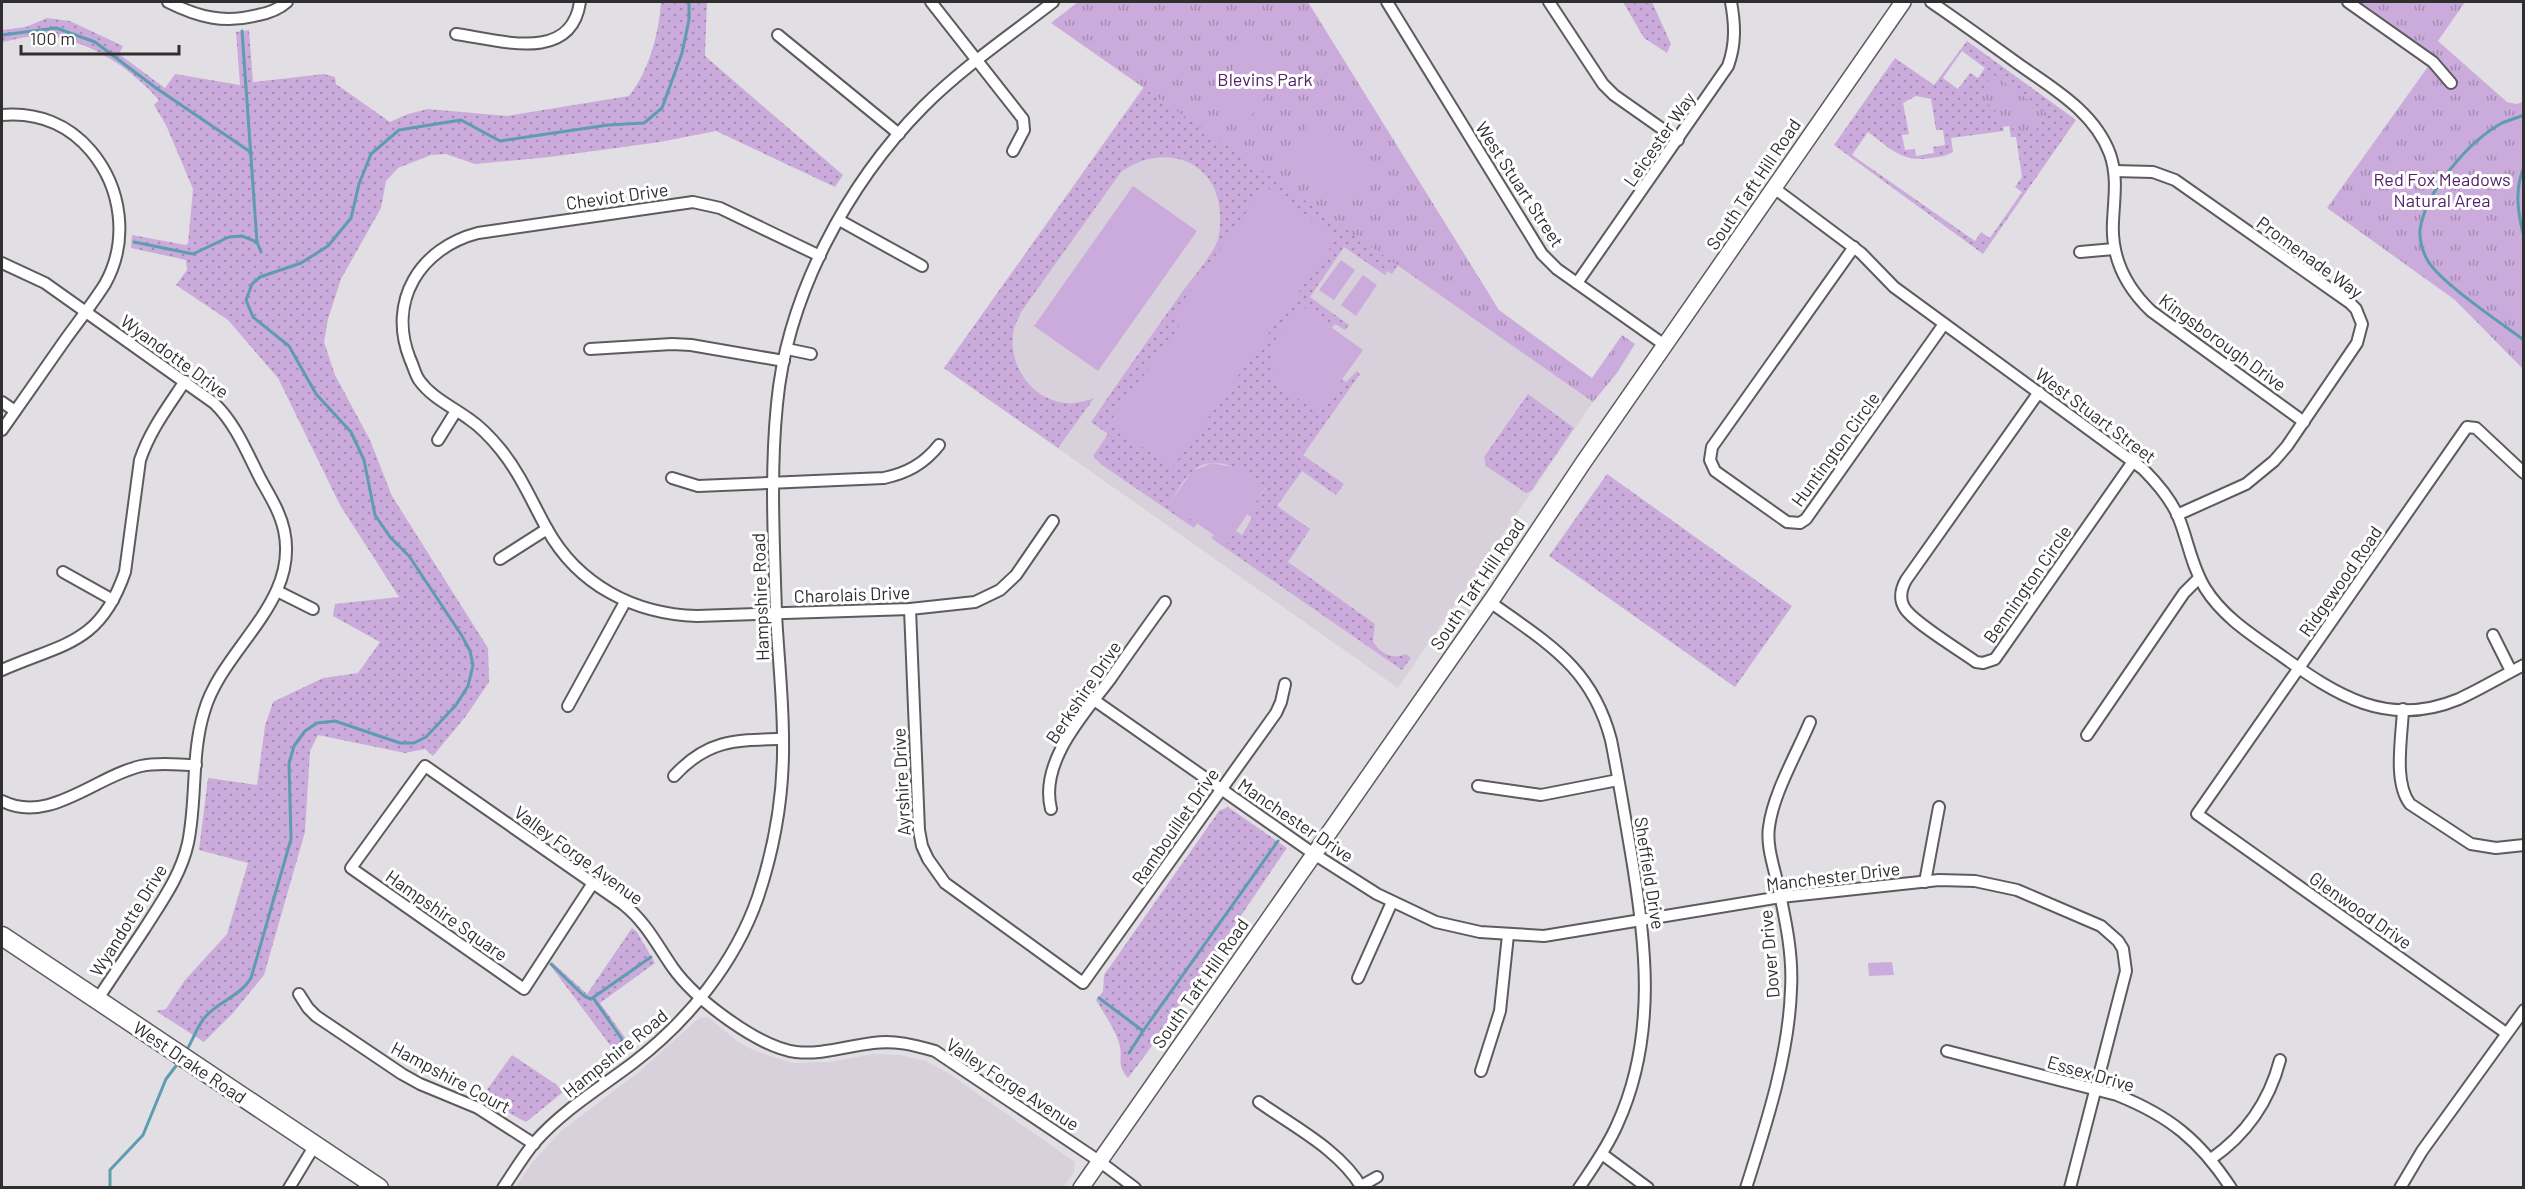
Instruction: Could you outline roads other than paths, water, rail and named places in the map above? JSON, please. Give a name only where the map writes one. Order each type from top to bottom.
[{"type":"main road","name":"South Taft Hill Road","points":[[1081,1188],[1491,602],[1583,463],[1903,2]]},
{"type":"main road","name":"West Drake Road","points":[[2,936],[379,1188]]},
{"type":"street","points":[[168,2],[200,16],[226,21],[271,12],[287,2]]},
{"type":"street","points":[[456,34],[531,44],[548,42],[568,30],[579,11],[580,2]]},
{"type":"street","points":[[931,2],[1023,119],[1024,130],[1013,151]]},
{"type":"street","name":"Hampshire Road","points":[[503,1188],[534,1144],[574,1107],[660,1041],[702,997],[727,960],[756,901],[775,837],[780,808],[783,739],[776,614],[772,455],[777,400],[784,362],[806,289],[838,220],[859,185],[899,134],[946,86],[1053,2]]},
{"type":"street","name":"West Stuart Street","points":[[1387,2],[1531,240],[1557,269],[1666,346]]},
{"type":"street","points":[[1549,2],[1603,84],[1614,95],[1678,140]]},
{"type":"street","name":"Leicester Way","points":[[1577,283],[1728,66],[1734,46],[1735,29],[1731,2]]},
{"type":"street","name":"Kingsborough Drive","points":[[1931,2],[2085,114],[2103,139],[2114,171],[2116,189],[2113,222],[2114,249],[2130,288],[2151,311],[2304,422]]},
{"type":"street","points":[[2348,2],[2433,63],[2451,83]]},
{"type":"street","points":[[778,34],[899,134]]},
{"type":"street","points":[[2,114],[41,118],[65,128],[86,146],[107,175],[117,204],[120,238],[113,268],[104,285],[2,430]]},
{"type":"street","name":"Promenade Way","points":[[2114,171],[2153,172],[2175,180],[2356,309],[2362,324],[2357,343],[2304,422],[2274,461],[2246,484],[2177,515]]},
{"type":"street","name":"West Stuart Street","points":[[1774,188],[1854,247],[1894,286],[1944,324],[2134,460],[2154,480],[2177,515],[2199,578],[2206,591],[2227,614],[2300,669],[2347,698],[2366,705],[2403,710],[2438,706],[2457,700],[2523,665]]},
{"type":"street","name":"Cheviot Drive","points":[[421,268],[435,253],[448,244],[478,233],[693,202],[720,208],[820,256]]},
{"type":"street","points":[[838,220],[922,266]]},
{"type":"street","name":"Huntington Circle","points":[[1854,247],[1713,447],[1710,460],[1715,471],[1787,522],[1800,523],[1806,519],[1944,324]]},
{"type":"street","points":[[2080,252],[2114,249]]},
{"type":"street","name":"Wyandotte Drive","points":[[2,263],[45,283],[214,403],[232,423],[284,530],[286,560],[277,591],[223,670],[210,695],[200,729],[190,830],[181,868],[97,1000]]},
{"type":"street","name":"Charolais Drive","points":[[421,268],[409,289],[402,320],[407,351],[418,378],[433,396],[487,434],[515,467],[559,549],[581,573],[625,602],[678,615],[776,614],[960,606],[994,593],[1016,575],[1053,521]]},
{"type":"street","points":[[590,349],[691,345],[784,362]]},
{"type":"street","points":[[787,349],[811,354]]},
{"type":"street","points":[[2,670],[58,649],[84,636],[101,619],[113,600],[125,572],[140,460],[145,444],[185,381]]},
{"type":"street","name":"Bennington Circle","points":[[2039,392],[1906,580],[1901,592],[1901,600],[1909,614],[1976,662],[1983,663],[1995,659],[2134,460]]},
{"type":"street","points":[[2,402],[15,411]]},
{"type":"street","points":[[438,440],[456,411]]},
{"type":"street","name":"Ridgewood Road","points":[[2197,814],[2467,427],[2476,428],[2523,473]]},
{"type":"street","points":[[672,478],[698,486],[884,478],[920,465],[939,446]]},
{"type":"street","points":[[500,559],[547,529]]},
{"type":"street","points":[[63,572],[113,600]]},
{"type":"street","points":[[2087,735],[2184,593],[2199,578]]},
{"type":"street","points":[[277,591],[313,609]]},
{"type":"street","points":[[568,706],[625,602]]},
{"type":"street","name":"Berkshire Drive","points":[[1051,809],[1048,796],[1056,762],[1071,734],[1165,602]]},
{"type":"street","name":"Sheffield Drive","points":[[1491,602],[1569,661],[1583,677],[1605,718],[1643,920],[1646,986],[1641,1047],[1629,1095],[1618,1124],[1602,1155],[1580,1188]]},
{"type":"street","name":"Ayrshire Drive","points":[[910,609],[919,830],[922,846],[928,859],[935,872],[956,892],[1083,983]]},
{"type":"street","points":[[2493,635],[2511,671]]},
{"type":"street","name":"Rambouillet Drive","points":[[1083,983],[1276,712],[1285,684]]},
{"type":"street","name":"Manchester Drive","points":[[1095,700],[1314,854],[1392,902],[1436,922],[1480,932],[1544,936],[1781,897],[1925,882],[1975,880],[2017,890],[2102,926],[2118,941],[2126,962],[2125,979],[2070,1188]]},
{"type":"street","points":[[2403,710],[2400,779],[2410,804],[2471,844],[2496,848],[2523,845]]},
{"type":"street","name":"Dover Drive","points":[[1746,1188],[1783,1058],[1789,1028],[1791,965],[1781,897],[1771,855],[1769,828],[1780,791],[1810,722]]},
{"type":"street","points":[[674,776],[687,762],[711,747],[742,740],[783,739]]},
{"type":"street","points":[[2,801],[20,807],[34,808],[63,799],[140,766],[196,765]]},
{"type":"street","name":"Valley Forge Avenue","points":[[425,766],[636,914],[646,925],[681,979],[754,1037],[782,1049],[813,1053],[892,1042],[915,1045],[935,1052],[1099,1161],[1135,1188]]},
{"type":"street","name":"Hampshire Square","points":[[425,766],[351,868],[360,875],[524,989],[593,883]]},
{"type":"street","points":[[1478,786],[1541,795],[1618,780]]},
{"type":"street","points":[[1925,882],[1939,807]]},
{"type":"street","name":"Glenwood Drive","points":[[2197,814],[2506,1033]]},
{"type":"street","points":[[1358,978],[1392,902]]},
{"type":"street","points":[[1481,1071],[1500,1011],[1508,935]]},
{"type":"street","name":"Hampshire Court","points":[[299,994],[316,1016],[402,1074],[478,1108],[534,1144]]},
{"type":"street","points":[[2400,1188],[2422,1151],[2523,1010]]},
{"type":"street","name":"Essex Drive","points":[[1947,1051],[2144,1105],[2187,1134],[2211,1159],[2231,1188]]},
{"type":"street","points":[[2211,1159],[2241,1135],[2261,1108],[2271,1089],[2280,1060]]},
{"type":"street","points":[[1259,1102],[1324,1147],[1348,1167],[1361,1187],[1377,1177]]},
{"type":"street","points":[[290,1188],[315,1145]]},
{"type":"street","points":[[1602,1155],[1648,1188]]},
{"type":"waterway","points":[[186,1051],[204,1018],[242,989],[251,978],[291,839],[289,763],[294,746],[305,731],[317,723],[335,721],[400,743],[414,743],[426,737],[456,705],[468,686],[473,665],[470,651],[462,636],[409,556],[390,537],[375,515],[364,460],[351,432],[316,394],[289,346],[253,317],[246,300],[252,284],[260,277],[301,263],[328,246],[351,218],[359,184],[371,154],[399,130],[461,120],[500,141],[608,125],[644,123],[662,108],[682,53],[689,20],[689,2]]},
{"type":"waterway","points":[[2,35],[56,28],[95,42],[156,88],[252,153]]},
{"type":"waterway","points":[[242,31],[257,242],[261,252]]},
{"type":"waterway","points":[[2524,115],[2502,123],[2489,131],[2450,169],[2430,200],[2420,230],[2424,254],[2435,270],[2472,302],[2524,340]]},
{"type":"waterway","points":[[2524,167],[2519,184],[2518,202],[2524,237]]},
{"type":"waterway","points":[[134,242],[193,254],[229,237],[242,236],[257,242]]},
{"type":"waterway","points":[[1143,1031],[1278,841]]},
{"type":"waterway","points":[[551,964],[584,996],[591,999],[651,957]]},
{"type":"waterway","points":[[1099,998],[1143,1031],[1129,1053]]},
{"type":"waterway","points":[[594,999],[626,1045]]},
{"type":"waterway","points":[[110,1188],[110,1170],[143,1135],[166,1079],[179,1062]]},
{"type":"park label","name":"Blevins Park","points":[[1265,79]]},
{"type":"park label","name":"Red Fox Meadows Natural Area","points":[[2442,189]]}]
